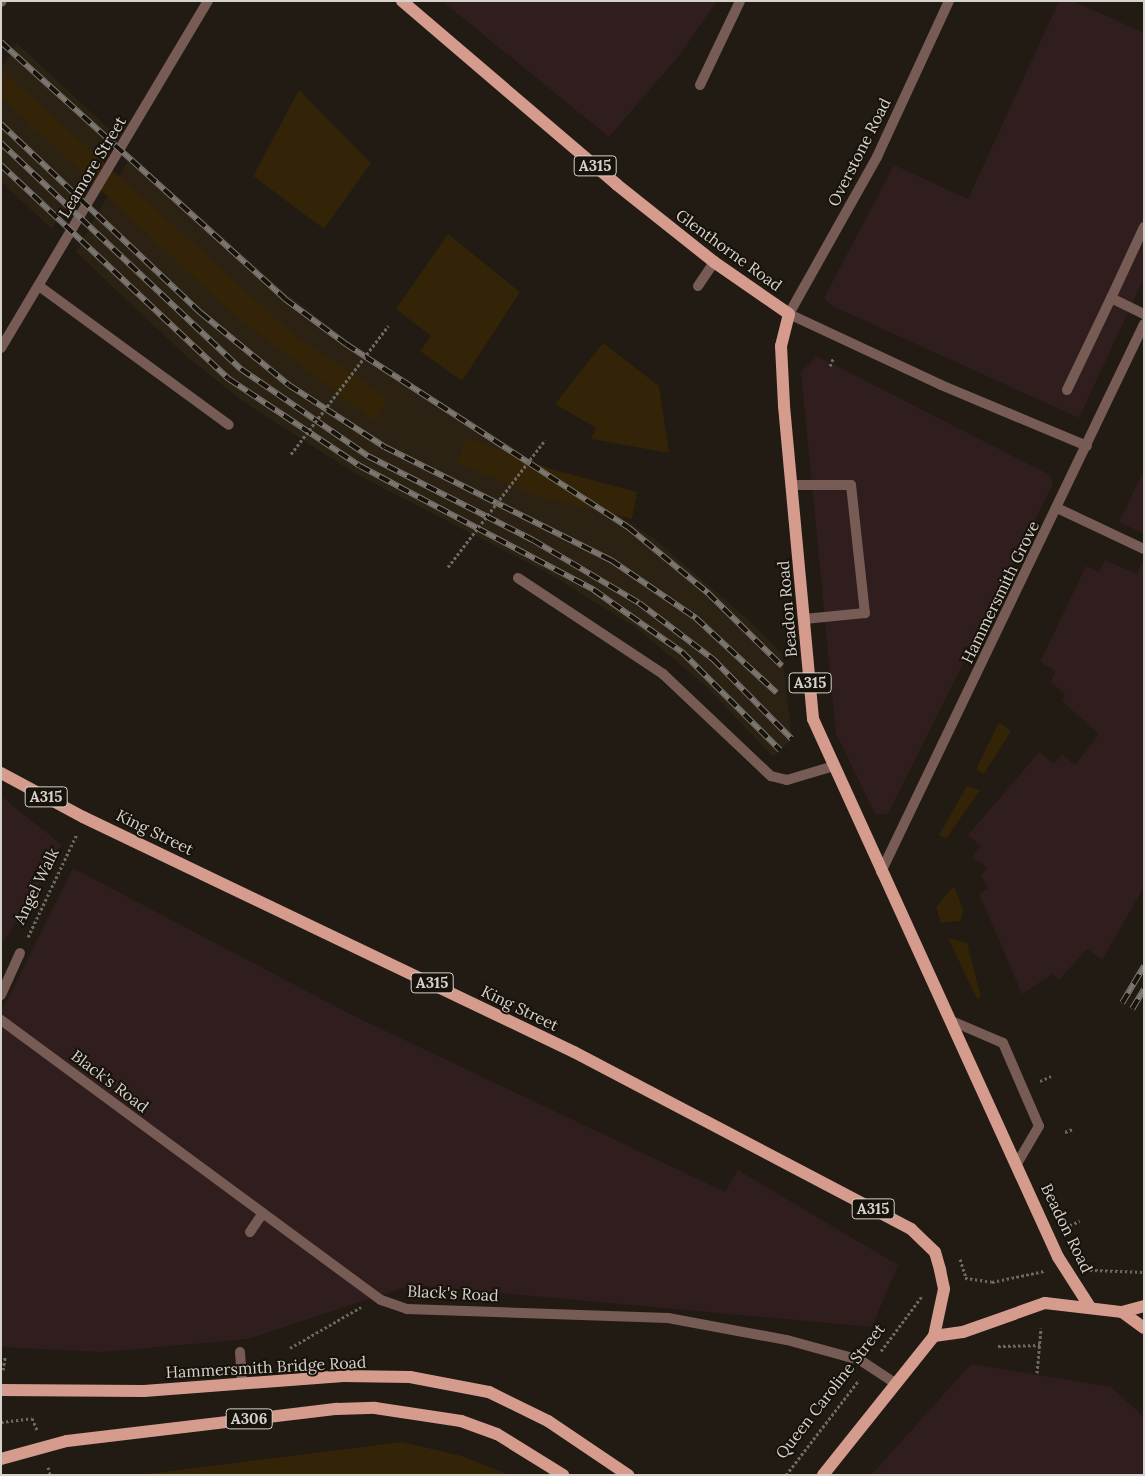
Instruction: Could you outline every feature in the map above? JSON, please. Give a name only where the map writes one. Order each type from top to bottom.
[{"type":"main road","name":"Glenthorne Road","points":[[408,3],[714,262],[789,314]]},
{"type":"main road","name":"Beadon Road","points":[[789,314],[782,346],[791,485],[813,719],[881,872],[954,1022],[1018,1162],[1058,1257],[1090,1307]]},
{"type":"main road","name":"King Street","points":[[1,773],[83,817],[574,1052],[911,1229],[935,1252],[940,1270],[944,1289],[934,1336]]},
{"type":"main road","points":[[934,1336],[962,1332],[1034,1305],[1090,1307],[1122,1312],[1144,1306]]},
{"type":"main road","points":[[1122,1312],[1144,1328]]},
{"type":"main road","name":"A315","points":[[823,1475],[894,1383],[934,1336]]},
{"type":"main road","name":"Hammersmith Bridge Road","points":[[1,1390],[144,1391],[343,1376],[410,1377],[488,1392],[548,1420],[628,1475]]},
{"type":"main road","name":"A306","points":[[1,1460],[67,1441],[337,1409],[375,1408],[461,1421],[497,1434],[563,1475]]},
{"type":"street","name":"Leamore Street","points":[[1,348],[208,1]]},
{"type":"street","points":[[700,85],[740,1]]},
{"type":"street","name":"Overstone Road","points":[[789,314],[877,157],[949,1]]},
{"type":"street","points":[[1067,390],[1144,227]]},
{"type":"street","points":[[698,286],[714,262]]},
{"type":"street","points":[[39,286],[229,425]]},
{"type":"street","points":[[1110,298],[1144,314]]},
{"type":"street","name":"Glenthorne Road","points":[[789,314],[941,385],[1087,446]]},
{"type":"street","name":"Hammersmith Grove","points":[[881,872],[1144,324]]},
{"type":"street","points":[[791,485],[851,484],[865,613],[804,619]]},
{"type":"street","points":[[1057,508],[1144,549]]},
{"type":"street","points":[[518,578],[663,674],[771,776],[787,780],[834,766]]},
{"type":"street","points":[[1,995],[20,953]]},
{"type":"street","name":"Black's Road","points":[[1,1020],[381,1300],[407,1309],[668,1318],[787,1340],[870,1365],[894,1383]]},
{"type":"street","points":[[954,1022],[1003,1043],[1039,1126],[1018,1162]]},
{"type":"street","points":[[250,1232],[263,1214]]},
{"type":"street","points":[[240,1352],[242,1383]]},
{"type":"path","points":[[291,454],[388,326]]},
{"type":"path","points":[[830,366],[833,359]]},
{"type":"path","points":[[448,567],[545,440]]},
{"type":"path","name":"Angel Walk","points":[[20,953],[83,817]]},
{"type":"path","points":[[1040,1081],[1051,1076]]},
{"type":"path","points":[[1065,1132],[1073,1129]]},
{"type":"path","points":[[1065,1227],[1080,1221]]},
{"type":"path","points":[[1101,1270],[1144,1272]]},
{"type":"path","points":[[966,1277],[992,1282],[1043,1271]]},
{"type":"path","name":"Queen Caroline Street","points":[[786,1475],[927,1291]]},
{"type":"path","points":[[290,1348],[363,1306]]},
{"type":"path","points":[[1037,1373],[1043,1345],[1041,1328]]},
{"type":"path","points":[[998,1346],[1043,1345]]},
{"type":"path","points":[[1,1422],[32,1418],[35,1423]]},
{"type":"path","points":[[48,1465],[50,1475]]},
{"type":"shaded area","points":[[442,1],[717,1],[679,56],[609,137]]},
{"type":"shaded area","points":[[1059,1],[1073,1],[1144,33],[1144,278],[1079,418],[832,306],[824,298],[894,165],[968,199]]},
{"type":"shaded area","points":[[17,43],[112,132],[52,229],[1,182],[1,68]]},
{"type":"shaded area","points":[[1,69],[294,335],[388,398],[375,422],[233,314],[1,97]]},
{"type":"shaded area","points":[[299,90],[371,163],[324,229],[253,176]]},
{"type":"shaded area","points":[[131,155],[287,294],[360,350],[652,537],[745,617],[782,654],[792,739],[773,757],[707,687],[638,629],[550,574],[356,474],[244,402],[186,356],[76,252]]},
{"type":"shaded area","points":[[448,234],[520,292],[462,381],[420,351],[431,336],[396,309]]},
{"type":"shaded area","points":[[603,343],[659,386],[669,453],[591,439],[596,428],[555,404]]},
{"type":"shaded area","points":[[817,356],[1050,475],[1053,484],[888,814],[875,814],[836,734],[801,372]]},
{"type":"shaded area","points":[[467,438],[551,469],[637,492],[632,519],[538,496],[457,463]]},
{"type":"shaded area","points":[[1144,470],[1144,534],[1119,522]]},
{"type":"shaded area","points":[[1144,557],[1144,887],[1102,960],[1087,949],[1059,980],[1053,974],[1022,994],[979,894],[988,888],[981,876],[987,868],[972,857],[981,846],[968,835],[1039,752],[1054,764],[1062,754],[1075,765],[1099,734],[1062,701],[1065,694],[1051,682],[1055,671],[1040,662],[1086,566],[1099,572],[1105,560],[1137,574]]},
{"type":"shaded area","points":[[999,722],[1011,731],[984,774],[976,769]]},
{"type":"shaded area","points":[[967,786],[980,790],[946,839],[939,835]]},
{"type":"shaded area","points":[[1,796],[62,845],[1,946]]},
{"type":"shaded area","points":[[73,868],[350,1014],[725,1192],[738,1170],[898,1265],[872,1327],[412,1285],[248,1339],[103,1352],[1,1347],[1,1012]]},
{"type":"shaded area","points":[[954,886],[963,909],[961,921],[941,923],[936,907]]},
{"type":"shaded area","points":[[948,938],[967,943],[981,997],[977,999]]},
{"type":"shaded area","points":[[971,1364],[1111,1387],[1144,1417],[1144,1475],[871,1475]]},
{"type":"shaded area","points":[[402,1442],[462,1456],[509,1475],[138,1475]]},
{"type":"railway","points":[[1,42],[285,299],[346,344],[628,527],[708,593],[782,666]]},
{"type":"railway","points":[[1,124],[201,313],[289,385],[385,447],[611,560],[696,618],[777,693]]},
{"type":"railway","points":[[1,143],[241,369],[368,456],[533,540],[639,603],[713,659],[792,739]]},
{"type":"railway","points":[[1,165],[229,379],[360,466],[594,590],[682,652],[780,750]]},
{"type":"railway","points":[[1122,1003],[1144,966]]},
{"type":"railway","points":[[1132,1009],[1144,989]]}]
